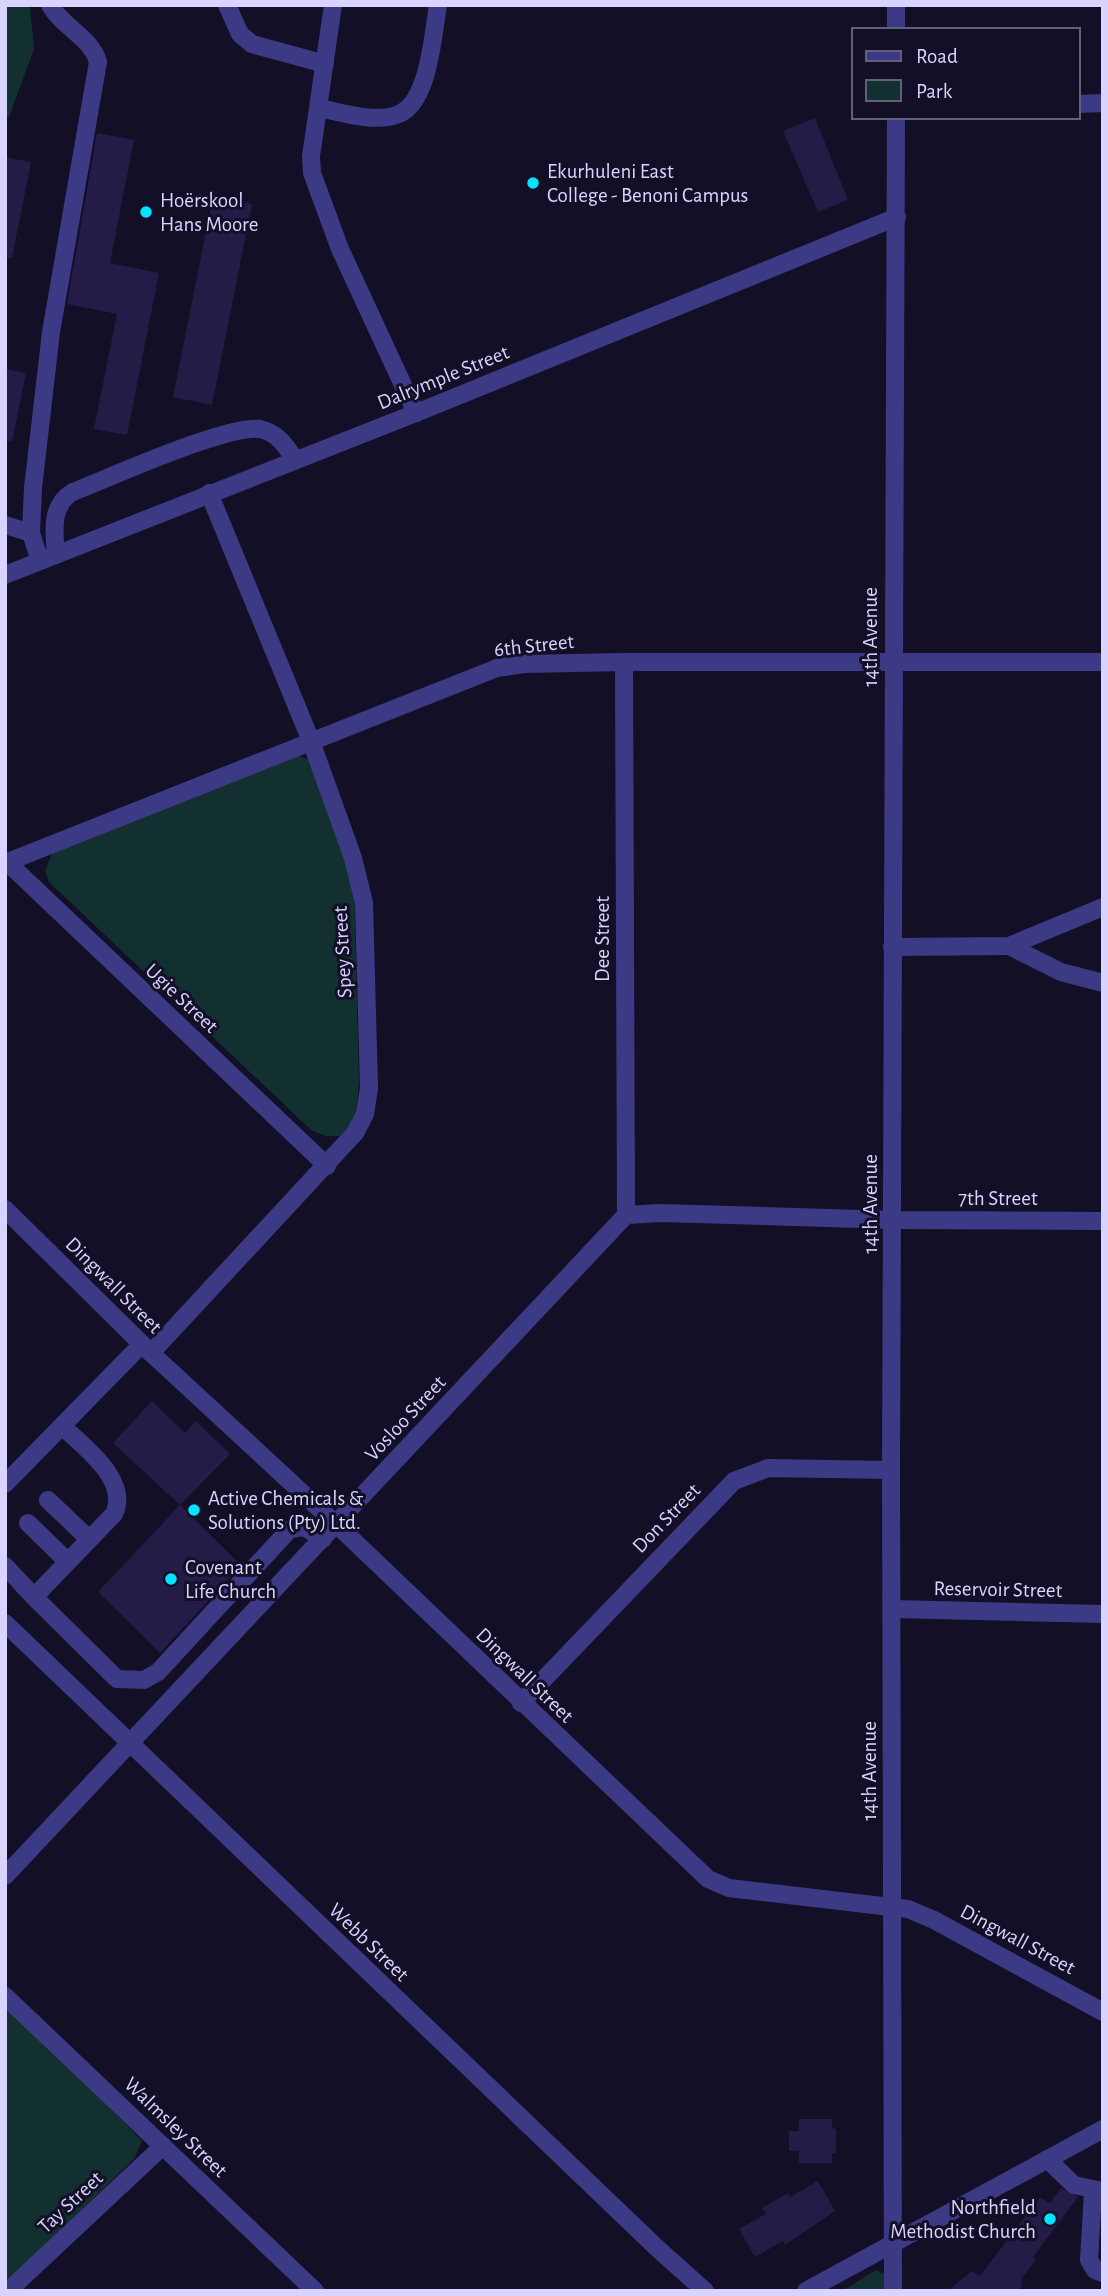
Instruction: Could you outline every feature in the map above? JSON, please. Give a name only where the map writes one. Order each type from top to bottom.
[{"type":"street","points":[[31,533],[51,332],[98,62],[93,47],[68,27],[50,5]]},
{"type":"street","points":[[227,5],[240,34],[252,44],[325,64]]},
{"type":"street","points":[[333,5],[311,156],[312,173],[340,249],[416,413]]},
{"type":"street","points":[[318,108],[369,117],[398,115],[410,107],[424,82],[438,5]]},
{"type":"street","points":[[896,5],[896,28]]},
{"type":"street","points":[[1080,104],[1103,103]]},
{"type":"street","name":"14th Avenue","points":[[893,2291],[892,662],[896,119]]},
{"type":"street","name":"Dalrymple Street","points":[[5,575],[416,413],[897,217]]},
{"type":"street","points":[[48,558],[56,514],[65,496],[73,492],[174,452],[241,430],[260,429],[277,436],[295,460]]},
{"type":"street","name":"Spey Street","points":[[5,1484],[62,1426],[146,1349],[327,1166],[355,1133],[365,1114],[369,1088],[368,1011],[364,903],[359,877],[311,741],[209,494]]},
{"type":"street","points":[[5,525],[31,533],[48,558]]},
{"type":"street","name":"6th Street","points":[[6,862],[497,668],[524,664],[624,662],[1103,662]]},
{"type":"street","name":"Dee Street","points":[[624,662],[626,1215]]},
{"type":"street","name":"Ugie Street","points":[[6,862],[327,1166]]},
{"type":"street","points":[[892,947],[1009,946],[1103,907]]},
{"type":"street","points":[[1009,946],[1061,972],[1103,983]]},
{"type":"street","name":"Dingwall Street","points":[[5,1209],[146,1349],[336,1524],[708,1879],[729,1888],[891,1906],[934,1920],[1103,2012]]},
{"type":"street","points":[[626,1215],[661,1213],[893,1220]]},
{"type":"street","name":"Vosloo Street","points":[[5,1876],[626,1215]]},
{"type":"street","name":"7th Street","points":[[893,1220],[1103,1221]]},
{"type":"street","points":[[34,1597],[114,1514],[118,1492],[98,1461],[62,1426]]},
{"type":"street","name":"Don Street","points":[[521,1703],[734,1480],[768,1468],[891,1470]]},
{"type":"street","points":[[48,1500],[89,1539]]},
{"type":"street","points":[[28,1523],[66,1562]]},
{"type":"street","points":[[5,1566],[117,1679],[144,1680],[158,1672],[290,1529],[304,1527],[323,1539]]},
{"type":"street","name":"Reservoir Street","points":[[892,1609],[1103,1614]]},
{"type":"street","name":"Webb Street","points":[[5,1623],[705,2291]]},
{"type":"street","name":"Walmsley Street","points":[[5,1996],[315,2291]]},
{"type":"street","points":[[806,2291],[1103,2129]]},
{"type":"street","name":"Tay Street","points":[[8,2291],[163,2146]]},
{"type":"street","points":[[1047,2159],[1074,2185],[1098,2191],[1089,2260],[1095,2270],[1103,2273]]},
{"type":"green space","points":[[5,5],[30,5],[34,49],[9,117],[5,118]]},
{"type":"green space","points":[[292,754],[310,760],[354,882],[359,1083],[356,1118],[340,1136],[325,1136],[311,1130],[49,882],[45,871],[53,851]]},
{"type":"green space","points":[[5,1999],[142,2141],[134,2159],[5,2284]]},
{"type":"green space","points":[[876,2270],[887,2275],[887,2291],[842,2291]]},
{"type":"building","points":[[815,118],[848,200],[818,212],[783,131]]},
{"type":"building","points":[[97,133],[134,140],[110,263],[159,273],[127,435],[94,429],[117,314],[67,304]]},
{"type":"building","points":[[5,157],[31,162],[12,258],[5,258]]},
{"type":"building","points":[[213,196],[252,204],[212,405],[173,397]]},
{"type":"building","points":[[5,369],[26,373],[12,442],[5,441]]},
{"type":"building","points":[[152,1401],[185,1433],[196,1421],[230,1454],[180,1505],[113,1443]]},
{"type":"building","name":"Covenant Life Church","points":[[180,1505],[241,1565],[160,1653],[98,1592]]},
{"type":"building","points":[[799,2119],[832,2119],[832,2128],[836,2129],[836,2153],[832,2153],[832,2163],[799,2163],[799,2151],[789,2151],[789,2131],[799,2131]]},
{"type":"building","points":[[818,2181],[835,2211],[785,2245],[783,2241],[755,2257],[739,2229],[766,2214],[762,2208],[788,2193],[790,2197]]},
{"type":"building","points":[[1061,2188],[1078,2197],[1033,2257],[1036,2260],[1022,2278],[1021,2291],[948,2291],[972,2271],[980,2276],[1040,2197],[1050,2203]]},
{"type":"place","name":"Ekurhuleni East College - Benoni Campus","points":[[533,183]]},
{"type":"place","name":"Hoërskool Hans Moore","points":[[146,212]]},
{"type":"place","name":"Active Chemicals & Solutions (Pty) Ltd.","points":[[194,1510]]},
{"type":"place","name":"Covenant Life Church","points":[[171,1579]]},
{"type":"place","name":"Northfield Methodist Church","points":[[1050,2219]]}]
